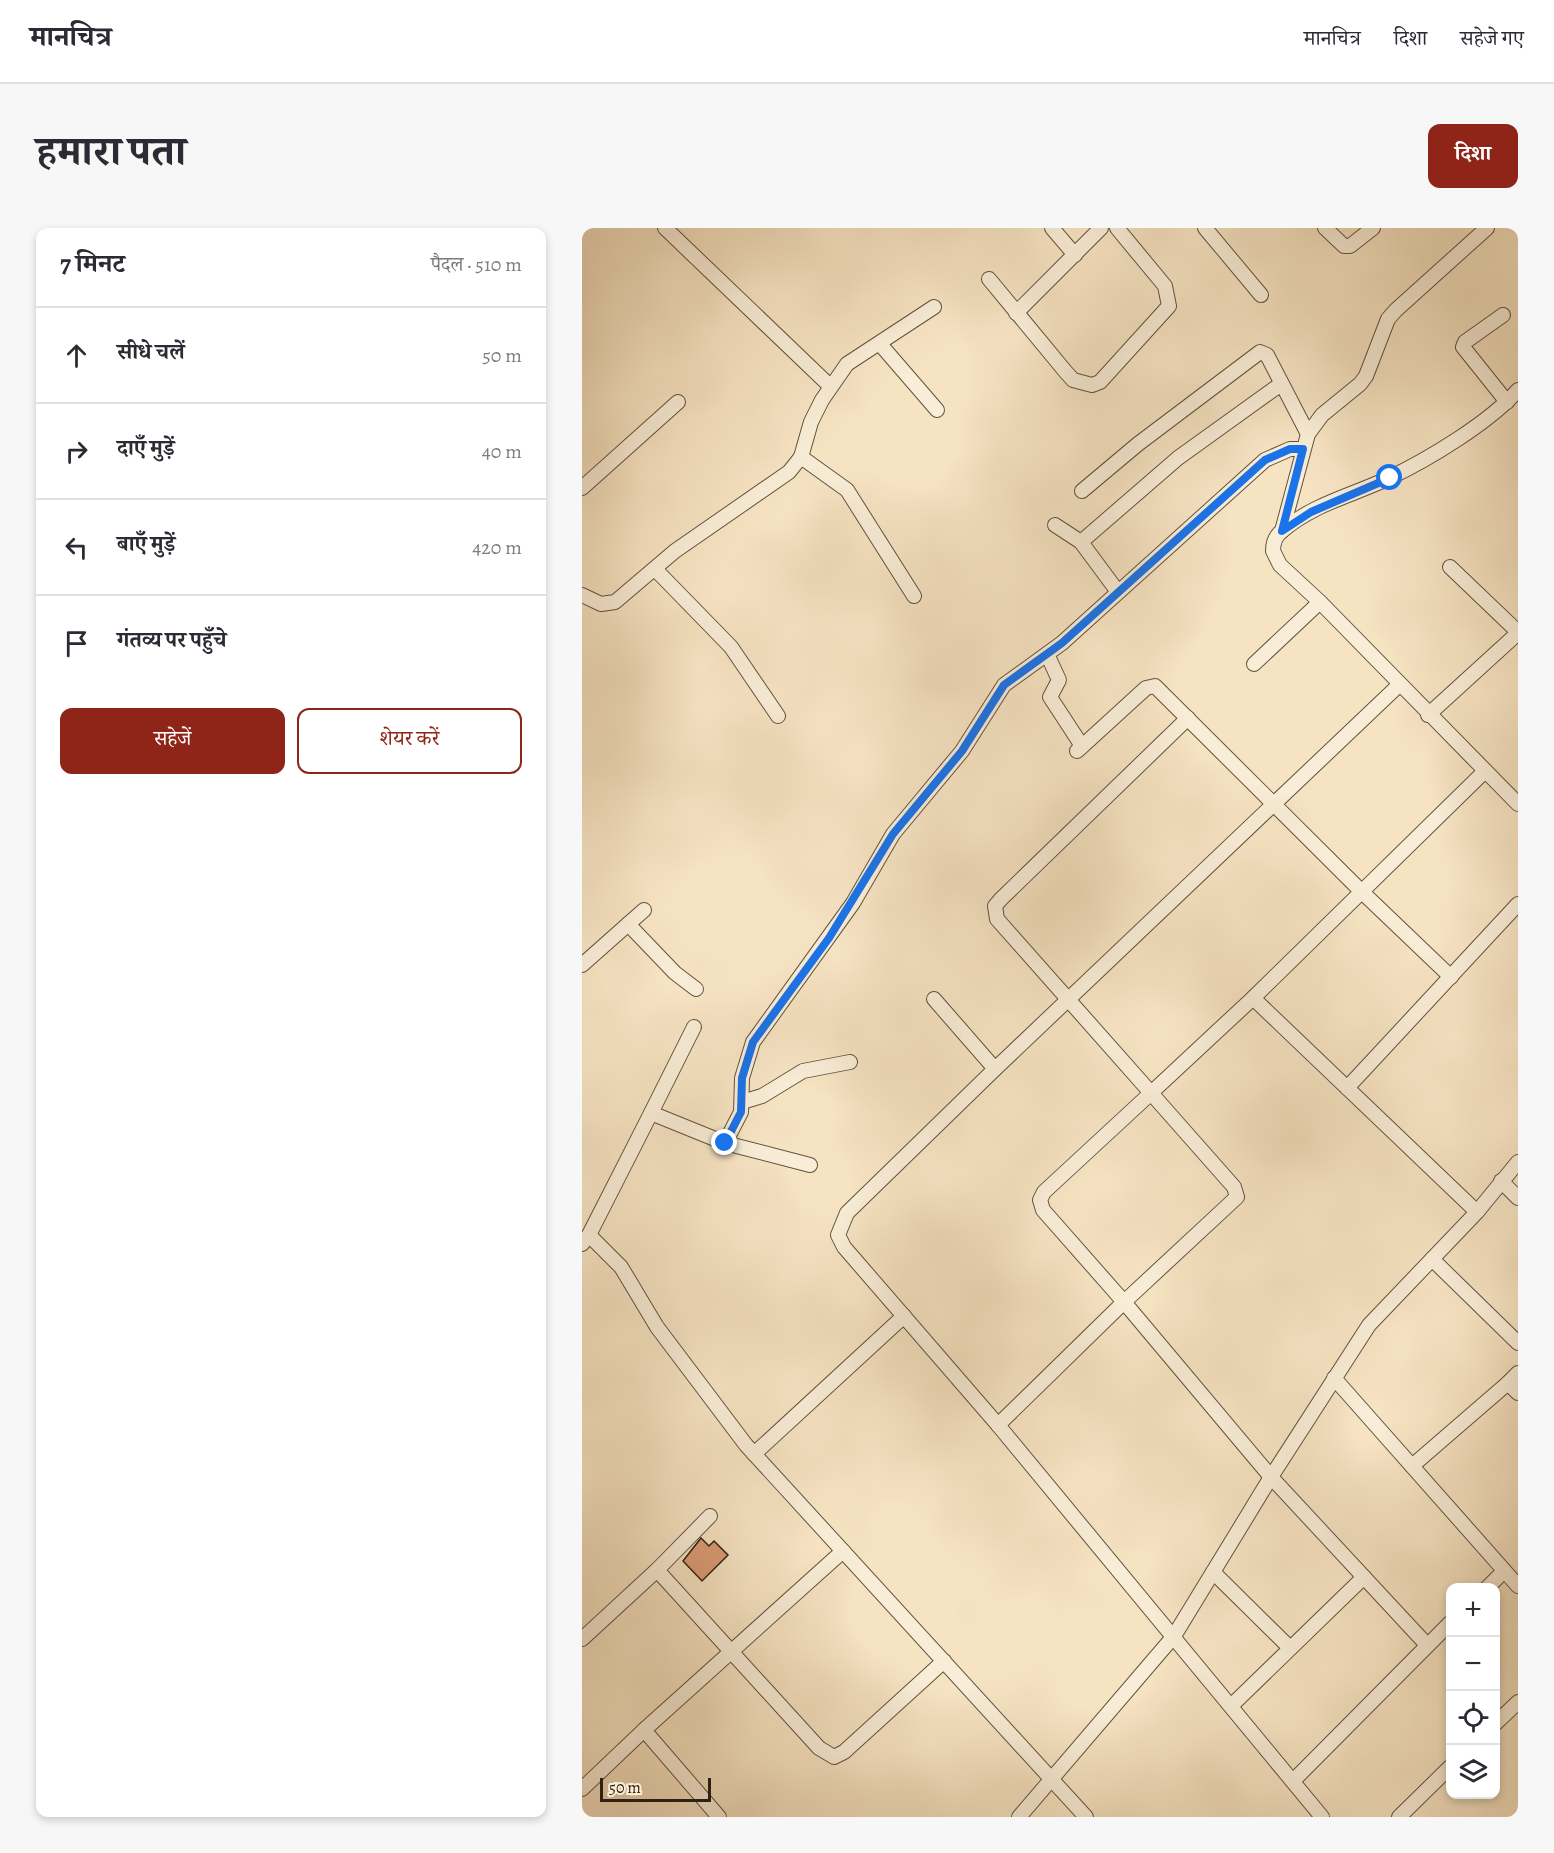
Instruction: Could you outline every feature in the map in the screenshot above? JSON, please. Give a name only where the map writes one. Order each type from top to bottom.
[{"type":"street","points":[[665,228],[830,386]]},
{"type":"street","points":[[1052,228],[1075,255]]},
{"type":"street","points":[[1016,313],[1101,228]]},
{"type":"street","points":[[990,279],[1073,380],[1092,385],[1100,382],[1169,306],[1165,286],[1117,228]]},
{"type":"street","points":[[1205,228],[1261,295]]},
{"type":"street","points":[[1325,228],[1344,246],[1350,246],[1373,228]]},
{"type":"street","points":[[1487,228],[1388,319],[1366,376],[1360,384],[1322,415],[1308,434],[1282,531],[1273,546],[1274,558],[1518,804]]},
{"type":"street","points":[[582,596],[601,604],[615,602],[675,551],[789,472],[801,457],[811,422],[830,386],[847,364],[934,307]]},
{"type":"street","points":[[1503,315],[1465,342],[1463,347],[1507,402]]},
{"type":"street","points":[[880,344],[937,410]]},
{"type":"street","points":[[1082,490],[1138,444],[1260,352],[1266,356],[1308,434]]},
{"type":"street","points":[[1081,542],[1178,458],[1281,384]]},
{"type":"street","points":[[1282,531],[1311,512],[1390,478],[1488,419],[1518,390]]},
{"type":"street","points":[[582,488],[678,402]]},
{"type":"street","points":[[725,1143],[741,1112],[742,1078],[753,1042],[835,929],[893,834],[962,751],[1004,685],[1062,643],[1265,460],[1290,449],[1303,449]]},
{"type":"street","points":[[801,457],[848,490],[914,596]]},
{"type":"street","points":[[1055,525],[1081,542],[1118,592]]},
{"type":"street","points":[[1428,715],[1518,633],[1450,567]]},
{"type":"street","points":[[655,569],[731,647],[778,716]]},
{"type":"street","points":[[1254,664],[1320,602]]},
{"type":"street","points":[[1047,654],[1059,680],[1050,697],[1079,748],[1150,686],[1161,689],[1272,804],[1451,977]]},
{"type":"street","points":[[1322,1817],[998,1425],[844,1247],[838,1236],[840,1226],[848,1213],[995,1069],[1399,685]]},
{"type":"street","points":[[998,1425],[1124,1302],[1237,1197],[1234,1187],[997,919],[995,906],[1188,718]]},
{"type":"street","points":[[1427,1645],[1271,1477],[1124,1302],[1043,1210],[1040,1200],[1044,1192],[1253,998],[1485,771]]},
{"type":"street","points":[[1347,1088],[1518,904]]},
{"type":"street","points":[[582,965],[644,910]]},
{"type":"street","points":[[628,924],[675,973],[696,988]]},
{"type":"street","points":[[1253,998],[1477,1212]]},
{"type":"street","points":[[934,999],[995,1069]]},
{"type":"street","points":[[694,1027],[586,1240],[621,1267],[657,1327],[754,1454],[1086,1817]]},
{"type":"street","points":[[741,1102],[762,1095],[803,1071],[850,1062]]},
{"type":"street","points":[[651,1113],[725,1143],[810,1165]]},
{"type":"street","points":[[1019,1817],[1174,1636],[1271,1477],[1369,1325],[1477,1212],[1518,1162]]},
{"type":"street","points":[[1501,1181],[1518,1198]]},
{"type":"street","points":[[1432,1259],[1518,1343]]},
{"type":"street","points":[[754,1454],[904,1316]]},
{"type":"street","points":[[1334,1378],[1518,1586]]},
{"type":"street","points":[[1412,1466],[1515,1383]]},
{"type":"street","points":[[582,1640],[657,1570],[710,1516]]},
{"type":"street","points":[[582,1789],[644,1730],[843,1551]]},
{"type":"street","points":[[657,1570],[819,1748],[834,1756],[844,1752],[944,1661]]},
{"type":"street","points":[[1491,1583],[1504,1571]]},
{"type":"street","points":[[1213,1572],[1290,1648]]},
{"type":"street","points":[[1231,1706],[1364,1577]]},
{"type":"street","points":[[1293,1781],[1446,1627]]},
{"type":"street","points":[[1500,1720],[1518,1702]]},
{"type":"street","points":[[644,1730],[719,1817]]},
{"type":"street","points":[[1400,1817],[1446,1771]]},
{"type":"building","points":[[701,1538],[709,1546],[714,1541],[728,1555],[702,1581],[683,1561]]},
{"type":"route","points":[[725,1143],[741,1112],[742,1078],[753,1042],[853,903],[893,834],[962,751],[980,725],[989,706],[1012,677],[1062,643],[1265,460],[1290,449],[1303,449],[1282,531],[1332,501],[1390,478]]}]
